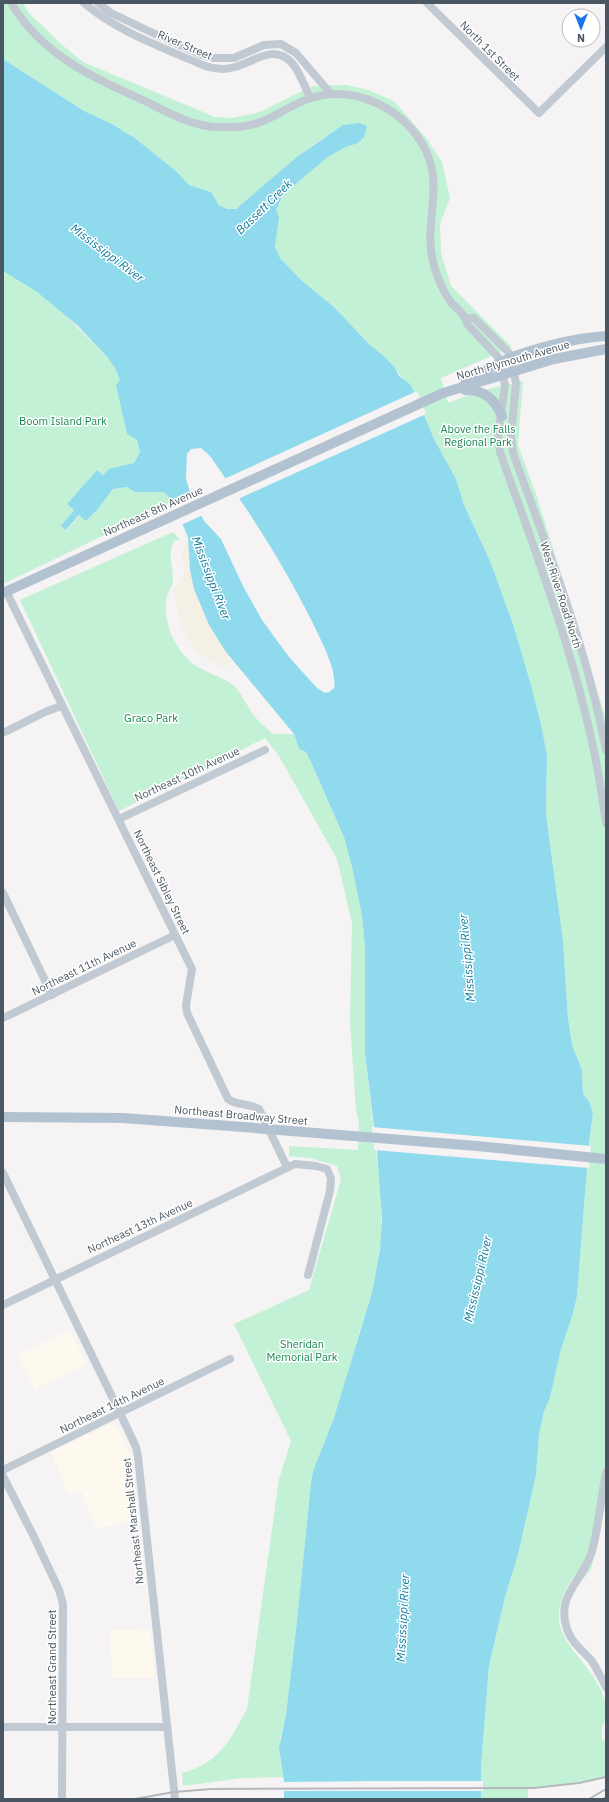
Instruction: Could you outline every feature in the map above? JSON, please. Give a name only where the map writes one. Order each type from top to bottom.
[{"type":"main road","name":"North Plymouth Avenue","points":[[314,452],[447,392],[499,363],[549,346],[582,338],[606,336]]},
{"type":"main road","name":"North Plymouth Avenue","points":[[447,392],[554,359],[606,349]]},
{"type":"main road","points":[[447,392],[475,390],[485,394],[498,406],[502,416]]},
{"type":"main road","name":"Northeast 8th Avenue","points":[[5,592],[314,452]]},
{"type":"main road","name":"Northeast Broadway Street","points":[[3,1117],[123,1118],[477,1146],[606,1158]]},
{"type":"street","name":"West River Road North","points":[[11,3],[36,35],[65,60],[92,76],[178,117],[215,127],[253,124],[310,98],[331,94],[358,96],[381,105],[403,119],[420,140],[430,161],[434,177],[435,190],[430,236],[432,258],[439,279],[447,295],[466,318],[467,324],[498,357],[504,385],[502,416],[498,435],[500,452],[550,594],[587,724],[596,761],[606,824]]},
{"type":"street","name":"River Street","points":[[84,3],[99,16],[118,27],[205,66],[214,68],[234,68],[266,54],[280,55],[292,63],[310,98]]},
{"type":"street","name":"River Street","points":[[98,3],[111,12],[153,33],[202,55],[213,58],[234,58],[264,45],[281,44],[296,53],[331,94]]},
{"type":"street","name":"North 1st Street","points":[[427,3],[539,113],[606,47]]},
{"type":"street","points":[[466,318],[474,318],[509,353],[511,359]]},
{"type":"street","name":"West River Road North","points":[[511,359],[516,383],[511,436],[513,452],[563,590],[582,651],[601,722],[606,750]]},
{"type":"street","points":[[517,500],[529,495]]},
{"type":"street","points":[[550,594],[563,590]]},
{"type":"street","name":"Northeast Sibley Street","points":[[5,592],[119,819],[192,969],[186,1005],[187,1013],[228,1099],[232,1103],[252,1105],[259,1109],[287,1167]]},
{"type":"street","points":[[3,733],[45,712],[61,706]]},
{"type":"street","name":"Northeast 10th Avenue","points":[[119,819],[265,750]]},
{"type":"street","points":[[3,893],[52,995]]},
{"type":"street","name":"Northeast 11th Avenue","points":[[3,1018],[175,935]]},
{"type":"street","points":[[287,1167],[295,1164],[323,1167],[328,1169],[332,1178],[308,1275]]},
{"type":"street","name":"Northeast 13th Avenue","points":[[3,1305],[287,1167]]},
{"type":"street","name":"Northeast Marshall Street","points":[[3,1173],[120,1413],[138,1457],[175,1799]]},
{"type":"street","name":"Northeast 14th Avenue","points":[[3,1470],[230,1359]]},
{"type":"street","points":[[606,1472],[592,1551],[583,1571],[569,1591],[564,1606],[564,1618],[571,1639],[591,1660],[606,1687]]},
{"type":"street","name":"Northeast Grand Street","points":[[3,1476],[62,1597],[62,1799]]},
{"type":"street","points":[[3,1727],[167,1727]]},
{"type":"shaded area","points":[[70,1330],[87,1364],[35,1389],[18,1355]]},
{"type":"shaded area","points":[[108,1425],[114,1425],[118,1428],[131,1458],[138,1520],[97,1529],[81,1491],[69,1495],[51,1452]]},
{"type":"shaded area","points":[[150,1629],[155,1678],[113,1678],[109,1630]]},
{"type":"green space","name":"Above the Falls Regional Park","points":[[3,3],[23,3],[28,12],[61,44],[83,62],[215,117],[232,118],[257,113],[313,86],[346,85],[368,90],[394,101],[427,139],[442,162],[450,198],[440,224],[441,253],[451,286],[512,347],[441,378],[448,403],[479,391],[523,381],[518,445],[536,494],[606,719],[606,1498],[591,1569],[581,1582],[573,1577],[562,1598],[559,1616],[562,1631],[568,1644],[598,1685],[606,1703],[606,1719],[602,1727],[602,1739],[606,1743],[606,1777],[567,1785],[528,1788],[528,1799],[481,1799],[481,1767],[489,1666],[505,1597],[518,1555],[536,1475],[539,1435],[544,1411],[550,1398],[560,1353],[577,1296],[589,1143],[593,1114],[589,1101],[583,1094],[582,1070],[572,1045],[568,1018],[563,941],[546,814],[547,755],[541,724],[513,624],[490,561],[464,505],[456,479],[434,439],[410,384],[404,381],[385,357],[368,343],[334,307],[301,280],[280,258],[275,247],[276,210],[281,199],[291,188],[328,157],[358,142],[331,134],[318,141],[301,154],[241,206],[232,209],[224,208],[218,203],[211,192],[189,185],[176,171],[136,139],[112,124],[84,111],[3,59]]},
{"type":"green space","name":"Boom Island Park","points":[[3,271],[37,292],[58,308],[108,358],[115,368],[120,380],[140,452],[134,463],[103,475],[97,470],[67,504],[74,510],[62,526],[67,530],[80,515],[86,521],[97,510],[113,489],[127,487],[138,492],[162,492],[166,494],[173,502],[3,584]]},
{"type":"green space","points":[[173,532],[180,540],[175,540],[171,550],[173,582],[168,594],[166,616],[176,644],[182,653],[196,666],[232,684],[255,717],[273,734],[294,734],[299,749],[306,752],[311,762],[344,837],[362,916],[365,947],[365,1053],[380,1186],[382,1235],[372,1292],[334,1418],[313,1471],[286,1714],[280,1739],[280,1758],[284,1777],[243,1778],[183,1786],[182,1773],[195,1769],[214,1757],[229,1741],[247,1709],[279,1479],[291,1441],[234,1324],[309,1290],[341,1179],[337,1166],[310,1158],[289,1156],[289,1146],[358,1150],[359,1124],[356,1110],[350,1022],[352,923],[337,859],[279,756],[265,738],[119,811],[20,600]]},
{"type":"sand","points":[[189,537],[190,567],[201,607],[218,640],[233,660],[224,667],[204,657],[197,651],[186,635],[179,618],[174,590],[184,574],[183,551]]},
{"type":"water","points":[[3,59],[84,111],[112,124],[136,139],[176,171],[189,185],[211,192],[219,205],[227,209],[236,209],[298,156],[343,125],[359,123],[367,126],[364,137],[358,143],[346,147],[328,157],[291,188],[281,199],[276,210],[279,217],[275,247],[280,258],[301,280],[334,307],[368,343],[385,357],[395,368],[399,376],[410,384],[434,439],[456,479],[464,505],[490,561],[513,624],[541,724],[547,755],[546,814],[563,941],[568,1018],[572,1045],[582,1070],[583,1094],[589,1101],[593,1114],[589,1143],[577,1296],[560,1353],[550,1398],[544,1411],[539,1435],[536,1475],[518,1555],[505,1597],[489,1666],[481,1767],[481,1799],[284,1799],[284,1781],[279,1748],[286,1714],[313,1471],[334,1418],[372,1292],[380,1249],[382,1220],[377,1151],[365,1053],[365,947],[362,916],[344,837],[306,752],[299,749],[294,734],[226,652],[209,625],[194,589],[190,570],[188,537],[173,502],[166,494],[162,492],[135,492],[127,487],[113,489],[97,510],[86,521],[79,515],[66,530],[61,526],[74,510],[67,504],[97,470],[103,475],[109,469],[134,463],[140,452],[137,440],[127,434],[116,385],[120,380],[115,368],[108,358],[78,326],[37,292],[3,271]],"holes":[[[201,448],[210,456],[269,544],[307,612],[330,661],[334,675],[334,688],[329,692],[325,693],[317,688],[289,657],[262,620],[243,586],[221,539],[204,521],[190,492],[186,479],[187,454],[191,449]]]},
{"type":"pier","points":[[417,391],[426,414],[238,499],[224,479]]},
{"type":"pier","points":[[192,493],[203,515],[181,525],[171,503]]},
{"type":"pier","points":[[372,1127],[591,1146],[589,1168],[374,1150]]},
{"type":"pier","points":[[483,1781],[483,1791],[282,1791],[282,1782]]},
{"type":"railway","points":[[135,1799],[174,1792],[211,1789],[534,1788],[579,1783],[606,1777]]},
{"type":"railway","points":[[589,1799],[606,1789]]},
{"type":"water label","name":"Bassett Creek","points":[[264,207]]},
{"type":"water label","name":"Mississippi River","points":[[107,253]]},
{"type":"water label","name":"Mississippi River","points":[[211,578]]},
{"type":"water label","name":"Mississippi River","points":[[467,958]]},
{"type":"water label","name":"Mississippi River","points":[[478,1279]]},
{"type":"water label","name":"Mississippi River","points":[[403,1618]]},
{"type":"park label","name":"Graco Park","points":[[151,718]]},
{"type":"park label","name":"Sheridan Memorial Park","points":[[302,1350]]}]
